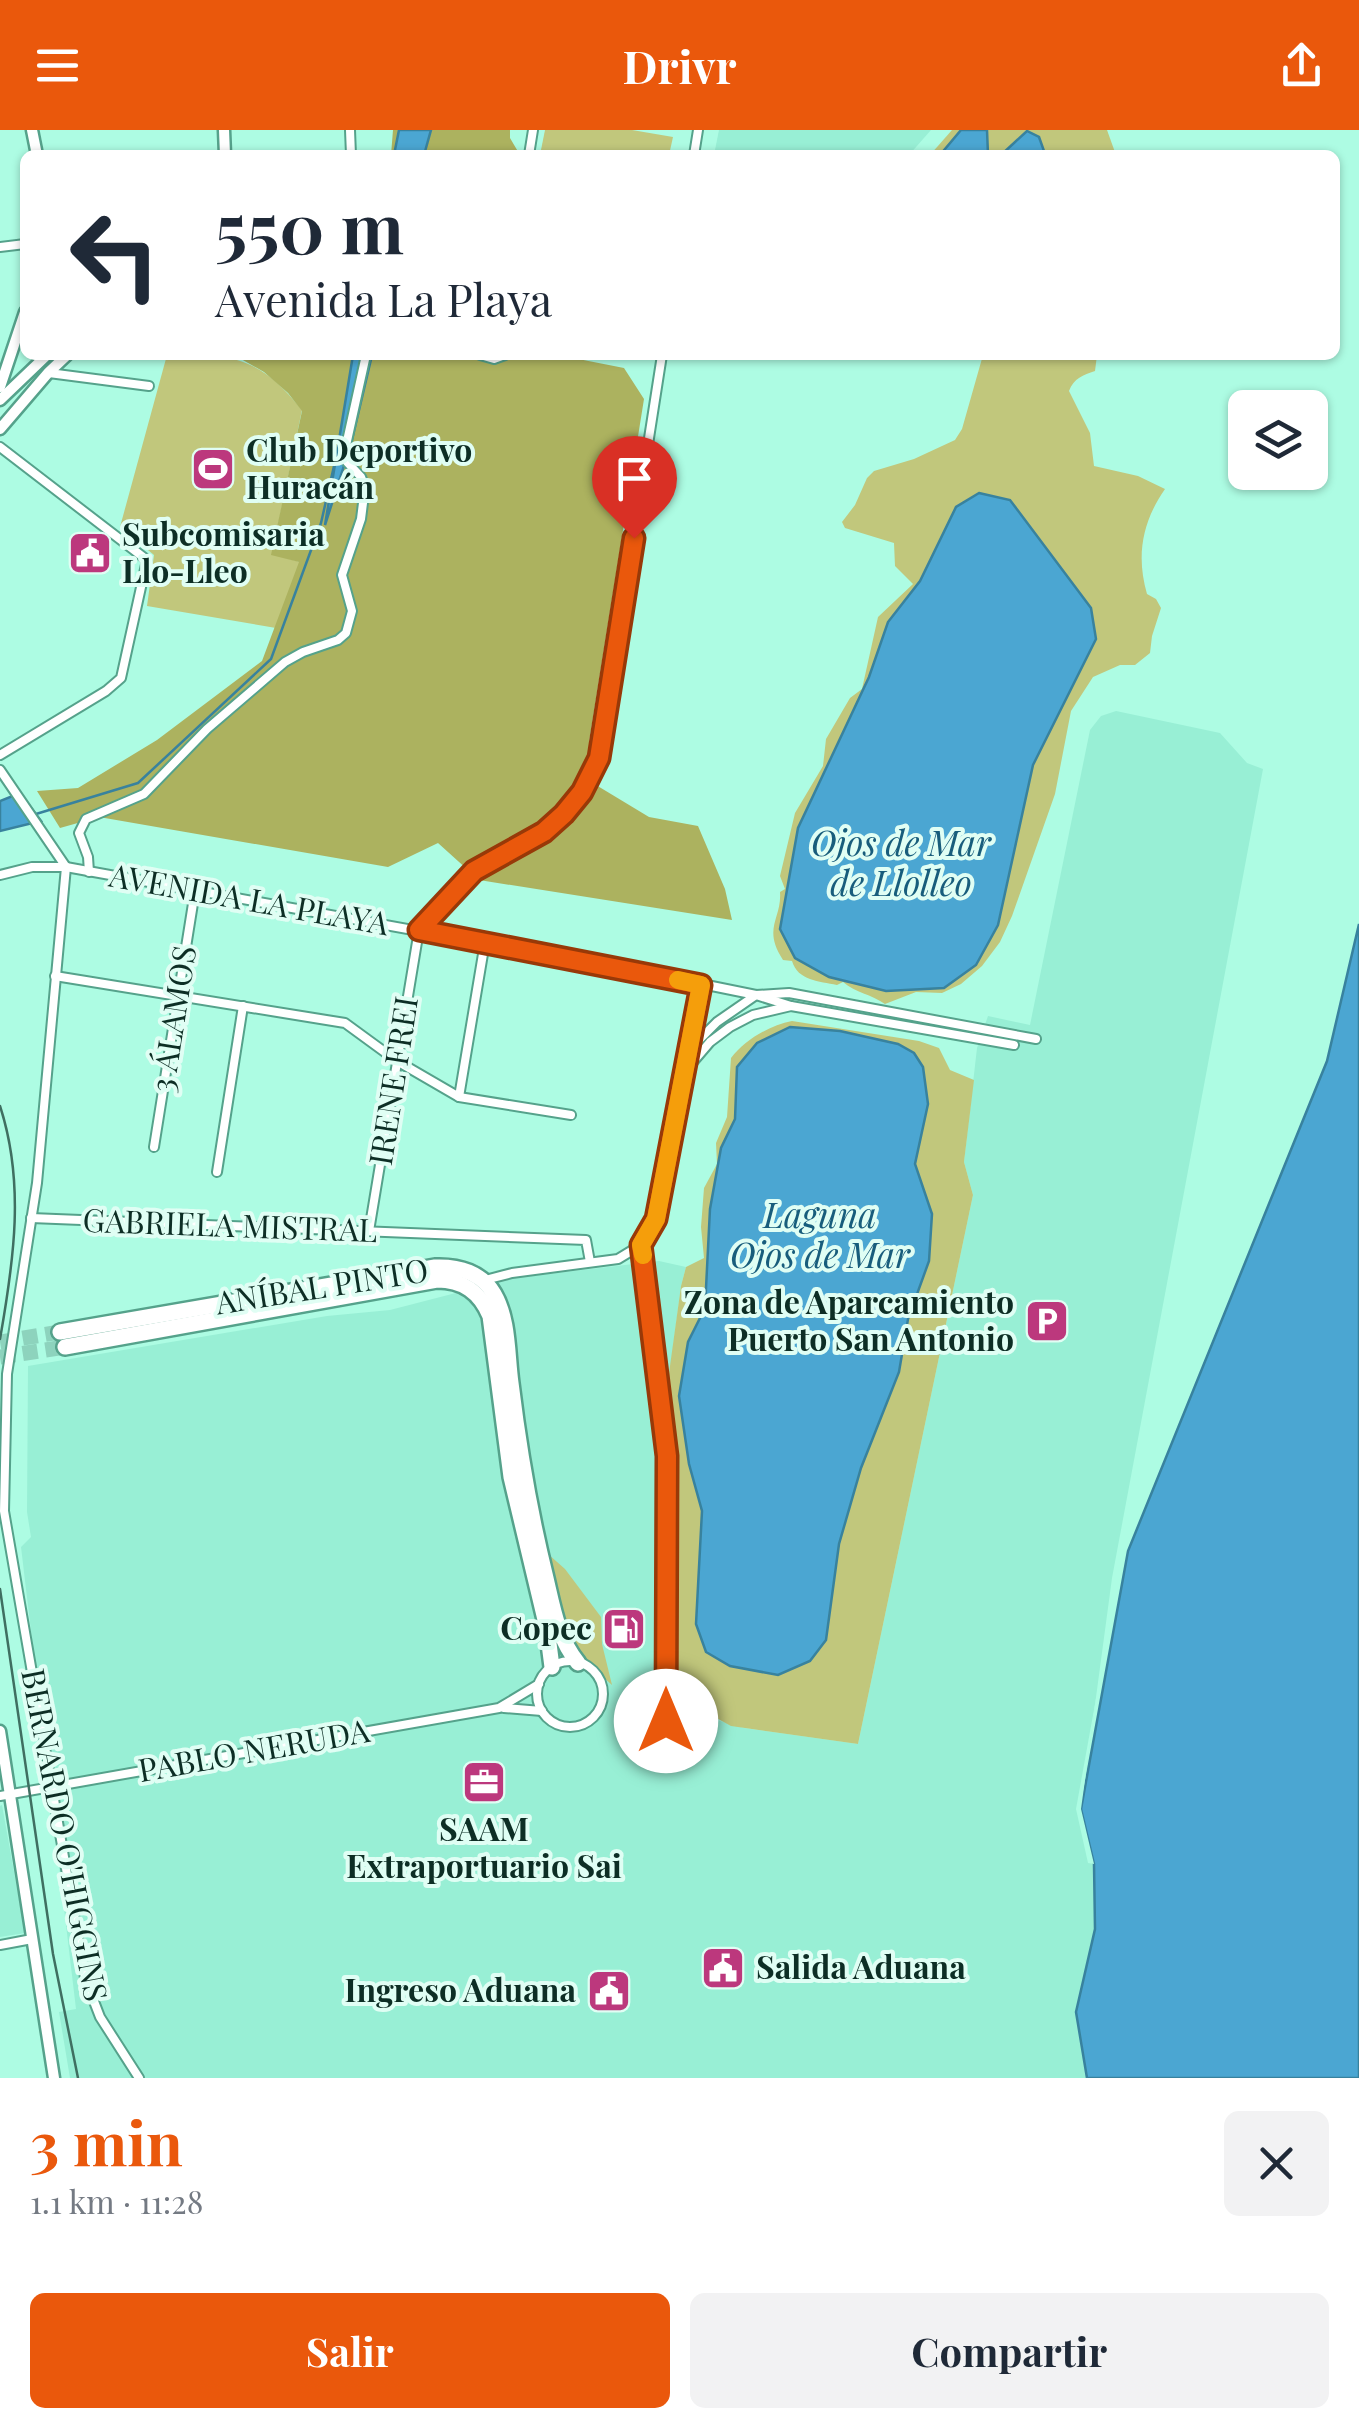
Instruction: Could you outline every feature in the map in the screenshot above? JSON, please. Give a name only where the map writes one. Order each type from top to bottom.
[{"type":"highway","name":"ANÍBAL PINTO","points":[[62,1339],[435,1267],[462,1270],[476,1284],[490,1316],[512,1477],[548,1628],[552,1668]]},
{"type":"highway","points":[[476,1284],[494,1294],[504,1320],[517,1438],[534,1529],[562,1635],[578,1663]]},
{"type":"street","points":[[0,387],[20,327]]},
{"type":"street","points":[[0,400],[42,360]]},
{"type":"street","points":[[0,428],[62,360]]},
{"type":"street","points":[[88,872],[88,857],[78,833],[86,819],[144,794],[207,729],[285,662],[338,640],[349,628],[352,611],[342,575],[361,518],[365,488],[347,462],[345,450],[365,360]]},
{"type":"street","points":[[419,930],[474,871],[554,823],[582,792],[594,770],[661,360]]},
{"type":"street","points":[[48,372],[149,386]]},
{"type":"street","points":[[0,447],[147,560],[121,678],[106,692],[0,755]]},
{"type":"street","points":[[0,771],[66,868]]},
{"type":"street","name":"AVENIDA LA PLAYA","points":[[0,875],[32,866],[66,868],[485,942],[791,1006],[1014,1045]]},
{"type":"street","name":"BERNARDO O'HIGGINS","points":[[66,868],[31,1218],[7,1374],[4,1511],[89,1991],[100,2017],[139,2078]]},
{"type":"street","name":"3 ÁLAMOS","points":[[154,1147],[195,891]]},
{"type":"street","name":"IRENE FREI","points":[[369,1231],[419,930]]},
{"type":"street","points":[[459,1097],[485,942]]},
{"type":"street","points":[[54,976],[345,1023],[396,1061],[459,1097],[571,1115]]},
{"type":"street","points":[[476,1284],[618,1259],[641,1245],[656,1219],[701,985]]},
{"type":"street","points":[[687,1052],[717,1022],[756,996],[789,994],[1036,1039]]},
{"type":"street","points":[[218,1172],[244,1006]]},
{"type":"street","points":[[683,1074],[701,1051],[730,1027],[766,1011],[791,1006]]},
{"type":"street","name":"GABRIELA MISTRAL","points":[[31,1218],[586,1240],[590,1262]]},
{"type":"street","points":[[641,1245],[667,1456],[666,1751]]},
{"type":"street","points":[[564,1662],[578,1663],[590,1668],[601,1684],[602,1703],[585,1724],[565,1727],[552,1722],[542,1711],[539,1684],[552,1668],[564,1662]]},
{"type":"street","name":"PABLO NERUDA","points":[[499,1708],[539,1684]]},
{"type":"street","name":"PABLO NERUDA","points":[[5,1795],[499,1708],[542,1711]]},
{"type":"street","points":[[0,1731],[5,1795],[54,2078]]},
{"type":"street","points":[[0,1945],[32,1939]]},
{"type":"shaded area","points":[[393,130],[510,130],[517,150],[391,150]]},
{"type":"shaded area","points":[[545,130],[632,130],[673,137],[670,150],[541,150]]},
{"type":"shaded area","points":[[719,130],[931,130],[913,150],[715,150]]},
{"type":"shaded area","points":[[952,130],[1107,130],[1114,150],[934,150]]},
{"type":"shaded area","name":"Club Deportivo Huracán","points":[[166,360],[243,362],[272,378],[302,410],[272,554],[300,562],[276,628],[147,606],[154,555],[120,527]]},
{"type":"shaded area","points":[[243,360],[583,360],[624,368],[644,399],[589,742],[596,785],[649,817],[698,826],[725,889],[732,920],[479,880],[438,843],[388,867],[99,817],[60,828],[37,791],[78,788],[157,740],[262,661],[299,562],[271,555],[302,411],[264,372]]},
{"type":"shaded area","name":"Ojos de Mar de Llolleo","points":[[982,360],[1096,360],[1095,371],[1076,380],[1069,391],[1090,433],[1094,466],[1138,476],[1165,489],[1146,527],[1142,553],[1147,594],[1161,608],[1150,653],[1135,665],[1120,665],[1093,677],[1071,711],[1055,794],[1000,942],[982,966],[961,984],[942,993],[916,992],[885,1004],[843,982],[837,985],[810,979],[799,973],[792,961],[783,960],[773,932],[780,892],[785,889],[780,876],[795,813],[823,766],[826,739],[850,698],[862,689],[878,617],[913,584],[895,566],[894,543],[845,528],[842,522],[874,471],[914,459],[955,440],[962,429]]},
{"type":"shaded area","points":[[1116,711],[1220,733],[1247,763],[1263,769],[1112,1578],[1081,1809],[1094,1864],[1095,1929],[1076,2012],[1087,2078],[70,2078],[59,2012],[76,2009],[21,1547],[31,1537],[27,1512],[28,1366],[327,1316],[390,1310],[514,1278],[659,1261],[686,1267],[669,1378],[689,1464],[674,1506],[673,1618],[705,1702],[717,1720],[744,1728],[858,1744],[973,1195],[964,1162],[977,1048],[988,1016],[1030,1025],[1090,730],[1101,716]]},
{"type":"shaded area","name":"Laguna Ojos de Mar","points":[[792,1021],[919,1041],[939,1048],[950,1070],[974,1080],[964,1162],[973,1195],[858,1744],[731,1726],[711,1715],[700,1687],[678,1675],[673,1618],[677,1487],[666,1395],[681,1286],[686,1267],[704,1258],[704,1188],[717,1164],[716,1143],[727,1117],[731,1058],[759,1034]]},
{"type":"shaded area","points":[[548,1554],[565,1569],[601,1617],[602,1644],[612,1685],[583,1659],[567,1635]]},
{"type":"shaded area","points":[[0,1806],[25,1933],[0,1937]]},
{"type":"water","points":[[399,130],[431,130],[425,150],[395,150]]},
{"type":"water","points":[[961,130],[987,130],[988,150],[944,150]]},
{"type":"water","points":[[1027,131],[1039,137],[1044,150],[1006,150]]},
{"type":"water","points":[[352,360],[371,360],[351,444],[325,525]]},
{"type":"water","name":"Ojos de Mar de Llolleo","points":[[979,493],[1010,500],[1091,608],[1096,639],[1033,765],[998,925],[976,965],[944,988],[886,991],[829,977],[795,958],[780,929],[798,828],[869,677],[888,622],[920,581],[956,507]]},
{"type":"water","points":[[20,793],[41,821],[0,831],[0,801]]},
{"type":"water","points":[[1359,924],[1359,2078],[1087,2078],[1076,2012],[1095,1929],[1094,1864],[1081,1809],[1128,1551],[1327,1061]]},
{"type":"water","name":"Laguna Ojos de Mar","points":[[790,1027],[840,1031],[898,1044],[914,1053],[923,1067],[928,1104],[915,1164],[932,1214],[929,1261],[908,1319],[899,1372],[861,1468],[839,1544],[826,1640],[810,1661],[778,1675],[730,1666],[706,1652],[696,1624],[702,1511],[689,1464],[679,1396],[688,1342],[705,1308],[710,1209],[721,1148],[735,1119],[737,1067],[757,1043]]},
{"type":"pier","points":[[1097,1693],[1081,1809],[1094,1864],[1088,1863],[1076,1809]]},
{"type":"waterway","points":[[36,814],[138,783],[271,659],[321,523],[334,466]]},
{"type":"tunnel","points":[[0,1342],[60,1332]]},
{"type":"tunnel","points":[[0,1357],[65,1347]]},
{"type":"railway","points":[[0,1106],[15,1193],[13,1251],[0,1339]]},
{"type":"railway","points":[[0,1589],[53,1954],[78,2078]]},
{"type":"slow traffic","points":[[643,1255],[641,1245],[656,1219],[701,985],[678,980]]},
{"type":"place","name":"Club Deportivo Huracán","points":[[213,469]]},
{"type":"place","name":"Subcomisaria Llo-Lleo","points":[[90,553]]},
{"type":"place","name":"Zona de Aparcamiento Puerto San Antonio","points":[[1047,1321]]},
{"type":"place","name":"Copec","points":[[624,1629]]},
{"type":"place","name":"SAAM Extraportuario Sai","points":[[484,1782]]},
{"type":"place","name":"Salida Aduana","points":[[723,1968]]},
{"type":"place","name":"Ingreso Aduana","points":[[609,1991]]},
{"type":"route","points":[[634,538],[599,758],[588,782],[574,804],[554,823],[474,871],[419,930],[701,985],[656,1219],[641,1245],[667,1456],[666,1721]]}]
